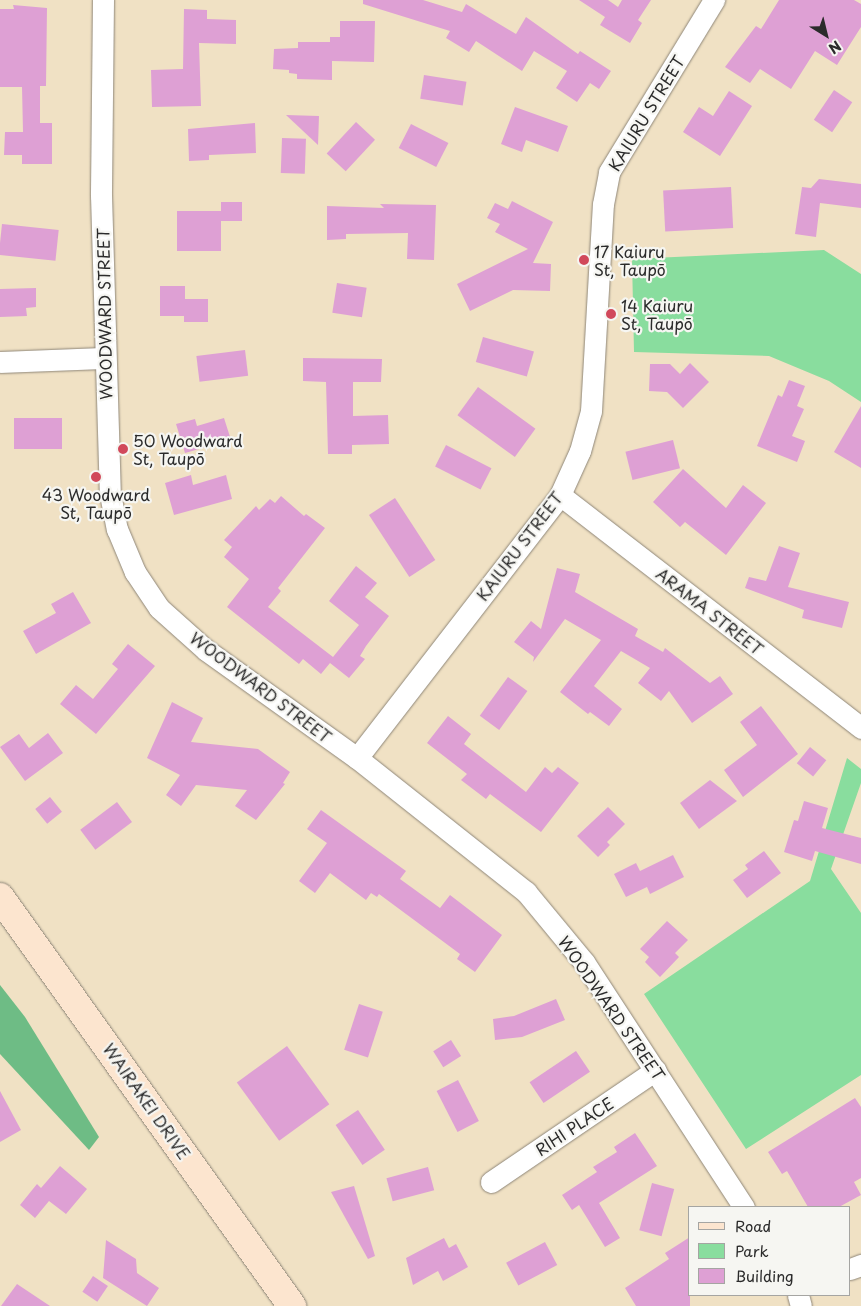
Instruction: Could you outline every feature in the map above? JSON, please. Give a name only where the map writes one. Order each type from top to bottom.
[{"type":"main road","name":"WAIRAKEI DRIVE","points":[[0,897],[292,1306]]},
{"type":"street","name":"WOODWARD STREET","points":[[103,0],[102,195],[110,494],[117,529],[135,572],[159,608],[206,650],[356,758],[526,892],[584,962],[743,1206]]},
{"type":"street","name":"KAIURU STREET","points":[[356,758],[560,494],[580,451],[591,411],[603,204],[609,172],[714,0]]},
{"type":"street","points":[[0,362],[105,358]]},
{"type":"street","name":"ARAMA STREET","points":[[560,494],[861,728]]},
{"type":"street","name":"RIHI PLACE","points":[[491,1182],[656,1070]]},
{"type":"green space","points":[[824,250],[861,274],[861,402],[829,381],[769,356],[634,352],[632,259]]},
{"type":"green space","points":[[847,758],[861,769],[861,783],[831,869],[861,913],[861,1075],[746,1149],[644,994],[810,881]]},
{"type":"green space","points":[[0,985],[25,1017],[99,1137],[89,1150],[0,1054]]},
{"type":"building","points":[[363,0],[423,0],[462,12],[466,4],[516,34],[526,17],[578,54],[580,51],[611,71],[599,89],[590,83],[577,102],[556,88],[567,71],[534,51],[522,71],[476,41],[469,52],[446,38],[450,31],[363,4]]},
{"type":"building","points":[[579,0],[608,0],[618,7],[622,0],[651,0],[638,20],[642,23],[630,43],[600,25],[605,17]]},
{"type":"building","points":[[779,0],[854,0],[861,4],[861,27],[837,65],[815,51],[791,89],[760,69],[750,83],[725,67],[756,26],[761,29]]},
{"type":"building","points":[[13,5],[47,8],[46,86],[40,86],[40,123],[52,123],[52,164],[22,164],[22,155],[4,155],[5,132],[23,132],[22,87],[0,87],[0,9],[14,9]]},
{"type":"building","points":[[184,9],[207,10],[207,19],[236,20],[236,44],[199,43],[201,106],[152,107],[151,70],[183,69]]},
{"type":"building","points":[[340,21],[375,21],[374,62],[332,61],[332,80],[297,79],[297,74],[289,73],[289,70],[273,69],[274,49],[298,48],[298,42],[330,42],[330,37],[340,37]]},
{"type":"building","points":[[424,75],[466,82],[463,105],[420,99]]},
{"type":"building","points":[[834,90],[852,102],[832,132],[814,120]]},
{"type":"building","points":[[729,91],[752,106],[720,156],[683,132],[699,107],[713,116]]},
{"type":"building","points":[[515,107],[568,126],[558,152],[526,140],[522,152],[501,144]]},
{"type":"building","points":[[286,115],[319,116],[318,145]]},
{"type":"building","points":[[356,122],[375,140],[346,171],[327,153]]},
{"type":"building","points":[[255,123],[256,153],[209,155],[209,160],[189,161],[188,129]]},
{"type":"building","points":[[411,124],[448,143],[436,167],[399,148]]},
{"type":"building","points":[[282,138],[306,139],[305,174],[281,173]]},
{"type":"building","points":[[819,179],[861,184],[861,208],[820,203],[816,237],[795,234],[802,187],[811,188]]},
{"type":"building","points":[[731,187],[733,228],[665,232],[663,191]]},
{"type":"building","points":[[512,201],[553,222],[533,263],[551,264],[550,291],[513,290],[470,311],[457,284],[528,249],[495,232],[500,224],[487,218],[495,203],[508,209]]},
{"type":"building","points":[[221,202],[242,202],[242,221],[221,221]]},
{"type":"building","points":[[380,204],[436,205],[434,260],[407,259],[408,233],[346,234],[346,239],[327,240],[327,206],[384,208]]},
{"type":"building","points":[[177,211],[221,211],[221,251],[177,251]]},
{"type":"building","points":[[2,224],[59,230],[55,261],[0,255]]},
{"type":"building","points":[[337,283],[367,288],[362,317],[332,313]]},
{"type":"building","points":[[160,286],[185,286],[185,299],[208,299],[208,322],[184,322],[184,316],[160,316]]},
{"type":"building","points":[[36,288],[36,307],[26,308],[27,316],[0,317],[0,289]]},
{"type":"building","points":[[483,337],[534,352],[527,377],[476,362]]},
{"type":"building","points":[[245,350],[248,376],[200,382],[196,356]]},
{"type":"building","points":[[303,358],[382,359],[381,382],[353,382],[353,416],[388,415],[389,444],[352,445],[352,454],[328,454],[326,382],[303,381]]},
{"type":"building","points":[[690,363],[709,382],[683,408],[667,392],[649,391],[650,364],[670,364],[680,374]]},
{"type":"building","points":[[789,380],[805,386],[797,406],[804,409],[792,436],[805,441],[797,462],[757,446],[778,395],[782,397]]},
{"type":"building","points":[[478,387],[535,429],[515,457],[457,415]]},
{"type":"building","points":[[861,406],[861,468],[834,452]]},
{"type":"building","points":[[14,418],[62,418],[62,449],[14,449]]},
{"type":"building","points":[[224,418],[231,440],[185,453],[176,424],[195,419],[197,426]]},
{"type":"building","points":[[673,440],[680,468],[632,480],[625,452]]},
{"type":"building","points":[[446,445],[491,468],[481,490],[435,466]]},
{"type":"building","points":[[683,469],[726,508],[743,485],[766,503],[726,555],[685,522],[680,527],[653,502]]},
{"type":"building","points":[[191,475],[193,485],[226,475],[232,499],[174,515],[165,483]]},
{"type":"building","points":[[281,496],[304,516],[306,514],[325,528],[278,588],[281,591],[268,607],[333,657],[359,625],[329,601],[356,566],[377,583],[365,597],[389,616],[360,656],[365,659],[349,678],[330,663],[321,674],[303,659],[299,664],[227,607],[249,579],[224,557],[232,547],[224,540],[256,506],[259,510],[270,499],[275,503]]},
{"type":"building","points":[[395,498],[435,560],[409,577],[369,515]]},
{"type":"building","points":[[779,546],[800,553],[788,587],[849,602],[842,628],[802,618],[804,610],[745,588],[749,577],[766,581]]},
{"type":"building","points":[[557,568],[580,574],[575,592],[638,629],[635,636],[663,652],[665,648],[710,683],[720,676],[733,694],[692,723],[669,691],[661,701],[638,683],[650,668],[621,651],[594,686],[622,709],[609,726],[590,712],[588,714],[560,692],[601,640],[565,619],[533,662],[534,657],[514,642],[531,621],[541,629]]},
{"type":"building","points":[[73,592],[91,623],[36,654],[23,631],[56,613],[51,604]]},
{"type":"building","points":[[128,644],[155,666],[96,734],[60,704],[76,685],[93,699],[118,669],[112,664]]},
{"type":"building","points":[[508,677],[527,691],[499,730],[480,716]]},
{"type":"building","points":[[172,702],[203,718],[191,742],[258,749],[290,772],[283,783],[285,784],[256,820],[235,806],[247,790],[196,785],[181,806],[166,795],[180,775],[147,758]]},
{"type":"building","points":[[761,706],[798,754],[743,797],[724,770],[757,745],[740,722]]},
{"type":"building","points":[[448,716],[471,734],[464,744],[526,792],[545,767],[552,773],[558,767],[579,783],[541,832],[490,794],[486,799],[461,780],[467,774],[427,743]]},
{"type":"building","points":[[48,733],[63,753],[25,781],[0,747],[19,734],[29,748]]},
{"type":"building","points":[[810,747],[826,760],[813,777],[797,763]]},
{"type":"building","points":[[710,780],[737,801],[699,829],[680,803]]},
{"type":"building","points":[[50,797],[62,812],[47,824],[35,809]]},
{"type":"building","points":[[804,801],[828,808],[822,828],[861,838],[861,864],[815,851],[812,861],[784,852],[794,820],[798,821]]},
{"type":"building","points":[[117,802],[132,822],[95,850],[80,830]]},
{"type":"building","points":[[608,807],[625,824],[607,842],[610,845],[598,857],[577,836]]},
{"type":"building","points":[[321,810],[406,871],[400,879],[440,908],[450,895],[502,935],[475,972],[457,959],[460,954],[379,894],[377,897],[371,893],[366,900],[330,873],[315,893],[299,881],[327,843],[307,829]]},
{"type":"building","points":[[764,851],[781,873],[747,898],[733,880],[748,869],[745,865]]},
{"type":"building","points":[[673,855],[684,877],[650,894],[647,887],[626,897],[614,874],[636,863],[640,871]]},
{"type":"building","points":[[667,921],[688,940],[675,953],[679,957],[660,977],[645,962],[649,957],[640,949]]},
{"type":"building","points":[[556,999],[565,1020],[522,1037],[495,1040],[493,1019],[514,1016]]},
{"type":"building","points":[[359,1004],[383,1012],[368,1057],[344,1050]]},
{"type":"building","points":[[451,1040],[461,1056],[443,1067],[433,1051]]},
{"type":"building","points":[[287,1046],[329,1104],[279,1141],[237,1082]]},
{"type":"building","points":[[576,1051],[590,1072],[544,1103],[530,1082]]},
{"type":"building","points":[[458,1080],[479,1121],[457,1132],[437,1091]]},
{"type":"building","points":[[0,1091],[21,1130],[0,1142]]},
{"type":"building","points":[[855,1098],[861,1107],[861,1178],[854,1182],[861,1195],[841,1206],[807,1206],[787,1171],[782,1174],[768,1152]]},
{"type":"building","points":[[358,1110],[385,1150],[362,1165],[336,1125]]},
{"type":"building","points":[[635,1133],[657,1166],[599,1203],[620,1238],[605,1247],[579,1205],[572,1210],[562,1195],[597,1172],[593,1167],[617,1152],[614,1147]]},
{"type":"building","points":[[60,1166],[87,1189],[66,1214],[49,1201],[35,1218],[20,1205],[37,1184],[41,1188]]},
{"type":"building","points":[[428,1167],[434,1190],[393,1201],[386,1178]]},
{"type":"building","points":[[652,1183],[674,1189],[662,1236],[639,1230]]},
{"type":"building","points":[[354,1186],[375,1256],[368,1259],[331,1192]]},
{"type":"building","points":[[444,1238],[449,1248],[456,1244],[468,1267],[443,1281],[438,1271],[413,1285],[406,1258]]},
{"type":"building","points":[[688,1238],[688,1296],[690,1296],[690,1306],[636,1306],[625,1288],[669,1259],[665,1253]]},
{"type":"building","points":[[106,1240],[136,1259],[137,1273],[159,1288],[147,1306],[103,1278]]},
{"type":"building","points":[[545,1242],[557,1265],[518,1286],[506,1263]]},
{"type":"building","points":[[93,1276],[108,1286],[97,1302],[82,1292]]},
{"type":"building","points":[[17,1284],[50,1306],[1,1306]]},
{"type":"place","name":"17 Kaiuru St, Taupō","points":[[584,260]]},
{"type":"place","name":"14 Kaiuru St, Taupō","points":[[611,314]]},
{"type":"place","name":"50 Woodward St, Taupō","points":[[123,449]]},
{"type":"place","name":"43 Woodward St, Taupō","points":[[96,477]]}]
